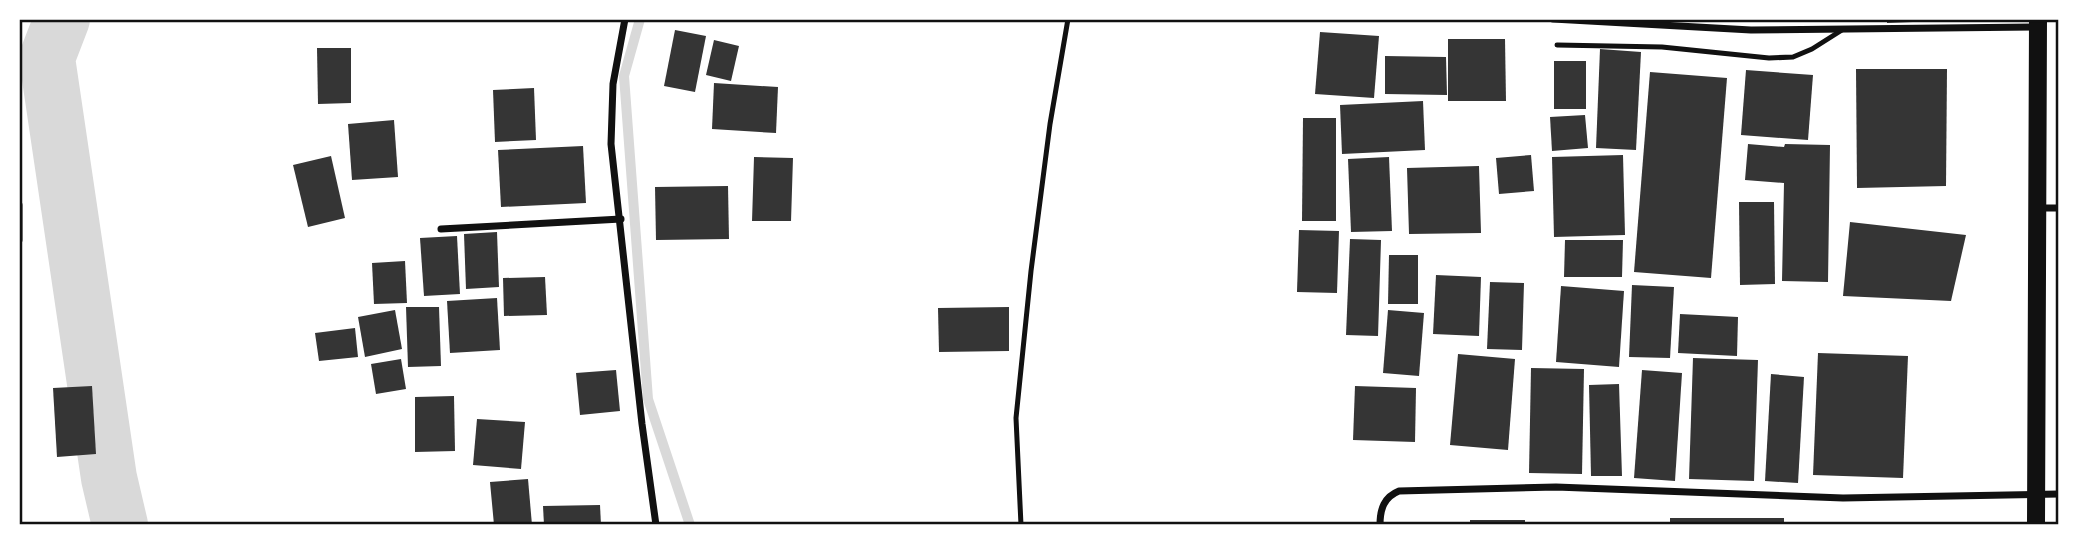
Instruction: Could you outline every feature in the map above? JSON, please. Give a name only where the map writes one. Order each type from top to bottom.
[{"type":"main road","points":[[2036,525],[2039,23]]},
{"type":"street","points":[[625,19],[613,84],[611,144],[656,525]]},
{"type":"street","points":[[1553,19],[1711,28],[1842,30],[2039,23]]},
{"type":"street","points":[[19,205],[19,240]]},
{"type":"street","points":[[2038,208],[2059,208]]},
{"type":"street","points":[[440,229],[621,219]]},
{"type":"street","points":[[1380,525],[1384,502],[1391,494],[1399,491],[1606,488],[1843,498],[2059,494]]},
{"type":"lane","points":[[1021,525],[1016,418],[1050,124],[1069,19]]},
{"type":"lane","points":[[1557,45],[1662,47],[1769,58],[1793,57],[1812,49],[1842,30]]},
{"type":"building","points":[[1887,19],[1939,19],[1939,21],[1887,23]]},
{"type":"building","points":[[675,30],[706,36],[695,92],[664,86]]},
{"type":"building","points":[[1320,32],[1379,36],[1374,98],[1315,94]]},
{"type":"building","points":[[1448,39],[1505,39],[1506,101],[1448,101]]},
{"type":"building","points":[[714,40],[739,46],[731,81],[706,75]]},
{"type":"building","points":[[317,48],[351,48],[351,103],[318,104]]},
{"type":"building","points":[[1600,49],[1641,52],[1636,150],[1596,148]]},
{"type":"building","points":[[1385,56],[1446,57],[1447,95],[1385,94]]},
{"type":"building","points":[[1554,61],[1586,61],[1586,109],[1554,109]]},
{"type":"building","points":[[1856,69],[1947,69],[1946,186],[1857,188]]},
{"type":"building","points":[[1746,70],[1813,75],[1808,140],[1741,135]]},
{"type":"building","points":[[1650,72],[1727,78],[1711,278],[1634,272]]},
{"type":"building","points":[[714,83],[778,87],[776,133],[712,129]]},
{"type":"building","points":[[534,88],[536,140],[495,142],[493,90]]},
{"type":"building","points":[[1423,101],[1425,150],[1342,154],[1340,105]]},
{"type":"building","points":[[1585,115],[1588,148],[1552,151],[1550,117]]},
{"type":"building","points":[[1303,118],[1336,118],[1336,221],[1302,221]]},
{"type":"building","points":[[394,120],[398,177],[352,180],[348,124]]},
{"type":"building","points":[[1748,144],[1784,147],[1785,144],[1830,145],[1828,282],[1782,281],[1784,183],[1745,180]]},
{"type":"building","points":[[583,146],[586,203],[501,207],[498,150]]},
{"type":"building","points":[[1531,155],[1534,191],[1499,194],[1496,158]]},
{"type":"building","points":[[1623,155],[1625,235],[1554,237],[1552,157]]},
{"type":"building","points":[[331,156],[345,218],[308,227],[293,165]]},
{"type":"building","points":[[754,157],[793,158],[791,221],[752,221]]},
{"type":"building","points":[[1389,157],[1392,231],[1351,232],[1348,159]]},
{"type":"building","points":[[1479,166],[1481,233],[1409,234],[1407,168]]},
{"type":"building","points":[[728,186],[729,239],[656,240],[655,187]]},
{"type":"building","points":[[1739,202],[1774,202],[1775,284],[1740,285]]},
{"type":"building","points":[[1850,222],[1966,235],[1951,301],[1843,296]]},
{"type":"building","points":[[1299,230],[1339,231],[1337,293],[1297,292]]},
{"type":"building","points":[[497,232],[499,287],[466,289],[464,234]]},
{"type":"building","points":[[457,236],[460,294],[424,296],[420,238]]},
{"type":"building","points":[[1350,239],[1381,240],[1378,336],[1346,335]]},
{"type":"building","points":[[1565,240],[1623,240],[1622,277],[1564,277]]},
{"type":"building","points":[[1389,255],[1418,255],[1418,304],[1388,304]]},
{"type":"building","points":[[405,261],[407,303],[374,304],[372,263]]},
{"type":"building","points":[[1436,275],[1481,277],[1479,336],[1433,334]]},
{"type":"building","points":[[545,277],[547,315],[504,316],[503,278]]},
{"type":"building","points":[[1490,282],[1524,283],[1522,350],[1487,349]]},
{"type":"building","points":[[1632,285],[1674,287],[1670,358],[1629,357]]},
{"type":"building","points":[[1561,286],[1624,291],[1619,367],[1556,362]]},
{"type":"building","points":[[497,298],[500,350],[450,353],[447,301]]},
{"type":"building","points":[[406,307],[439,307],[441,366],[408,367]]},
{"type":"building","points":[[1009,307],[1009,351],[939,352],[938,308]]},
{"type":"building","points":[[395,310],[402,349],[365,357],[358,317]]},
{"type":"building","points":[[1388,310],[1424,313],[1419,376],[1383,373]]},
{"type":"building","points":[[1680,314],[1738,317],[1737,356],[1678,353]]},
{"type":"building","points":[[355,328],[358,357],[319,361],[315,333]]},
{"type":"building","points":[[1818,353],[1908,356],[1903,478],[1813,475]]},
{"type":"building","points":[[1458,354],[1515,359],[1508,450],[1450,445]]},
{"type":"building","points":[[1693,358],[1758,360],[1754,481],[1689,479]]},
{"type":"building","points":[[401,359],[406,389],[376,394],[371,364]]},
{"type":"building","points":[[1531,368],[1584,369],[1582,474],[1529,473]]},
{"type":"building","points":[[616,370],[620,411],[580,415],[576,373]]},
{"type":"building","points":[[1642,370],[1682,373],[1675,481],[1634,478]]},
{"type":"building","points":[[1771,374],[1804,377],[1798,483],[1765,481]]},
{"type":"building","points":[[1619,384],[1622,476],[1591,476],[1589,385]]},
{"type":"building","points":[[92,386],[96,454],[57,457],[53,388]]},
{"type":"building","points":[[1355,386],[1416,388],[1415,442],[1353,440]]},
{"type":"building","points":[[454,396],[455,451],[415,452],[415,397]]},
{"type":"building","points":[[477,419],[525,422],[521,469],[473,465]]},
{"type":"building","points":[[528,479],[532,525],[494,525],[490,482]]},
{"type":"building","points":[[600,505],[601,525],[544,525],[543,506]]},
{"type":"building","points":[[1670,518],[1784,518],[1784,525],[1670,525]]},
{"type":"building","points":[[1470,520],[1525,520],[1525,525],[1470,525]]},
{"type":"waterway","points":[[62,19],[47,58],[109,478],[120,525]]},
{"type":"waterway","points":[[640,19],[624,76],[648,399],[690,525]]}]
